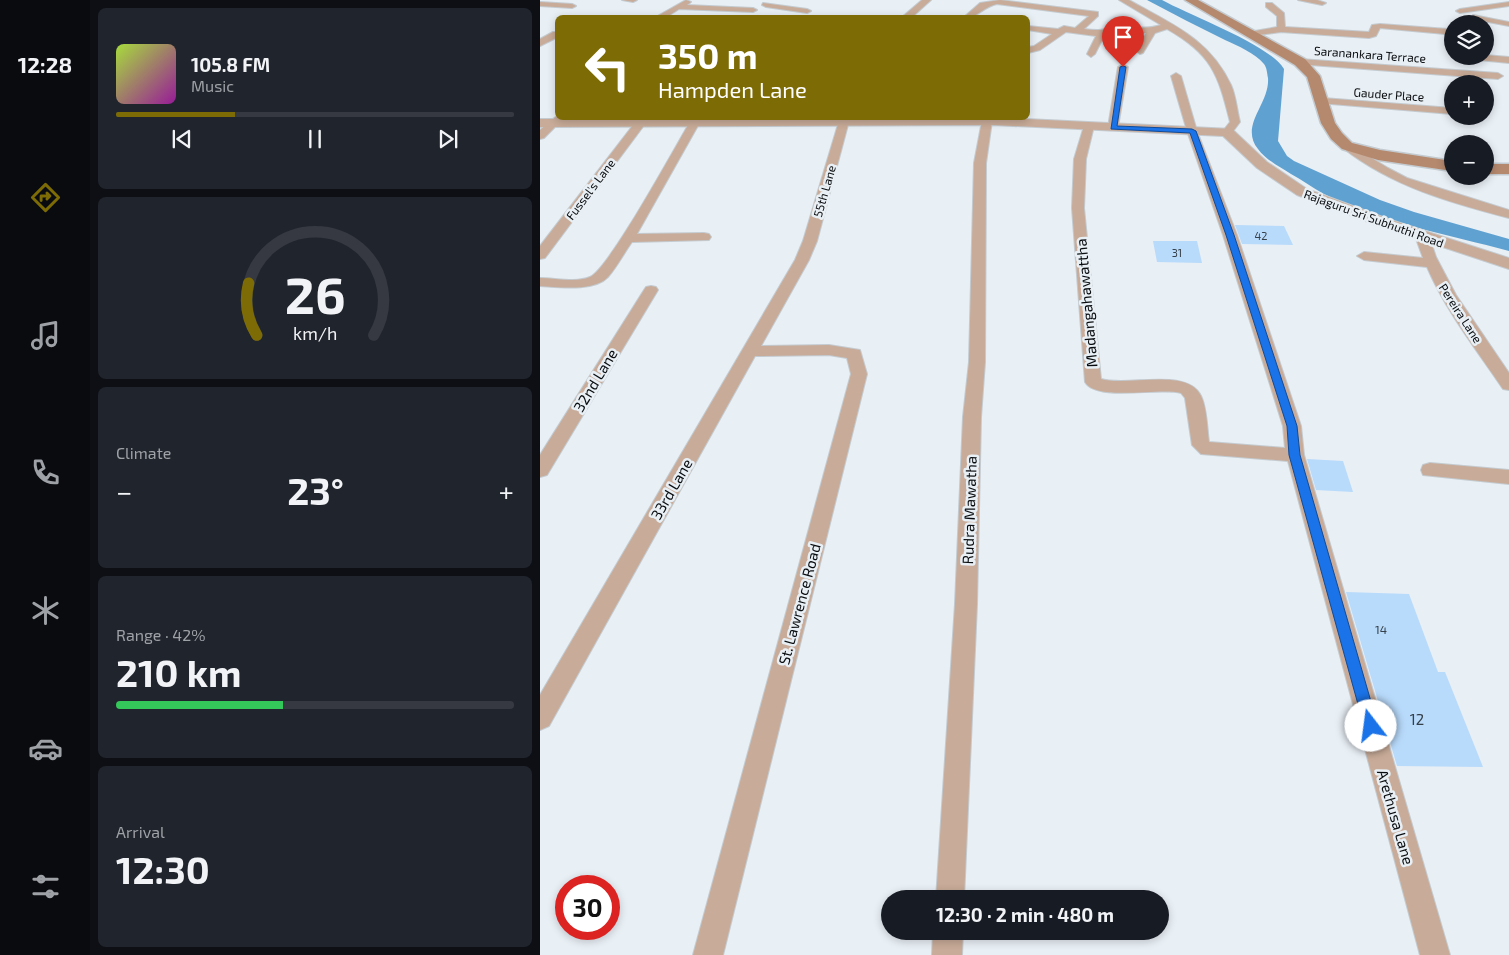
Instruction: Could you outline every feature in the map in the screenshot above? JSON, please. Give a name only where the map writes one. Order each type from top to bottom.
[{"type":"main road","points":[[1190,0],[1300,62],[1313,76],[1323,101],[1328,123],[1336,136],[1346,146],[1378,155],[1444,165]]},
{"type":"main road","points":[[1494,168],[1509,169]]},
{"type":"street","points":[[626,0],[633,0]]},
{"type":"street","points":[[663,15],[691,0]]},
{"type":"street","points":[[910,15],[928,0]]},
{"type":"street","points":[[991,120],[1228,132],[1235,122],[1226,84],[1206,51],[1191,39],[1123,0]]},
{"type":"street","points":[[1302,0],[1322,3]]},
{"type":"street","points":[[749,15],[753,10],[768,2],[807,11]]},
{"type":"street","points":[[971,15],[983,5],[997,2],[1096,14],[1077,31]]},
{"type":"street","points":[[540,4],[572,6]]},
{"type":"street","points":[[1460,11],[1509,4]]},
{"type":"street","points":[[1270,5],[1281,16],[1281,29]]},
{"type":"street","points":[[1027,15],[1038,6]]},
{"type":"street","points":[[678,7],[753,10]]},
{"type":"street","points":[[1509,11],[1476,17],[1509,24]]},
{"type":"street","points":[[1030,50],[1037,48],[1064,29],[1101,34],[1117,30],[1152,31],[1166,26]]},
{"type":"street","points":[[1252,34],[1281,29],[1369,35],[1373,34],[1375,26],[1444,31]]},
{"type":"street","points":[[1030,28],[1060,32]]},
{"type":"street","points":[[1140,51],[1152,31]]},
{"type":"street","points":[[540,34],[555,34]]},
{"type":"street","points":[[1091,54],[1101,34]]},
{"type":"street","points":[[540,43],[555,35]]},
{"type":"street","points":[[1494,58],[1509,60]]},
{"type":"street","name":"Saranankara Terrace","points":[[1300,62],[1498,76]]},
{"type":"street","points":[[1113,127],[1123,67]]},
{"type":"street","name":"Arethusa Lane","points":[[1176,76],[1192,131],[1230,235],[1292,426],[1295,455],[1435,955]]},
{"type":"street","name":"Gauder Place","points":[[1323,101],[1444,110]]},
{"type":"street","points":[[540,123],[557,120],[695,122],[856,120]]},
{"type":"street","points":[[540,136],[557,120]]},
{"type":"street","name":"Rudra Mawatha","points":[[950,890],[966,604],[972,417],[977,362],[980,163],[991,120]]},
{"type":"street","name":"55th Lane","points":[[802,260],[810,241],[844,121]]},
{"type":"street","name":"Fussel's Lane","points":[[540,255],[641,122]]},
{"type":"street","points":[[540,282],[581,283],[595,280],[602,275],[628,238],[695,122]]},
{"type":"street","name":"Madangahawattha","points":[[1089,126],[1080,159],[1078,208],[1094,382],[1100,386],[1176,386],[1187,389],[1193,397],[1201,445],[1206,449],[1295,455]]},
{"type":"street","name":"Rajaguru Sri Subhuthi Road","points":[[1228,132],[1262,165],[1302,192],[1422,236],[1509,264]]},
{"type":"street","points":[[1346,146],[1363,160],[1384,172],[1463,202],[1509,214]]},
{"type":"street","name":"Pereira Lane","points":[[1422,236],[1430,263],[1449,297],[1509,385]]},
{"type":"street","points":[[628,238],[704,237]]},
{"type":"street","points":[[1364,256],[1430,263]]},
{"type":"street","name":"33rd Lane","points":[[540,718],[802,260]]},
{"type":"street","name":"32nd Lane","points":[[540,470],[651,290]]},
{"type":"street","name":"St. Lawrence Road","points":[[708,955],[859,374],[854,354],[829,350],[750,351]]},
{"type":"street","points":[[1430,470],[1509,477]]},
{"type":"street","points":[[947,955],[948,940]]},
{"type":"water","points":[[1147,0],[1162,0],[1247,41],[1276,60],[1284,69],[1278,141],[1287,156],[1294,161],[1380,200],[1414,212],[1509,239],[1509,251],[1415,227],[1345,204],[1324,194],[1273,163],[1258,149],[1253,140],[1252,131],[1253,123],[1267,88],[1268,78],[1264,64],[1246,50]]},
{"type":"building","points":[[1235,225],[1284,226],[1293,245],[1242,244]]},
{"type":"building","points":[[1153,241],[1197,241],[1202,263],[1157,262]]},
{"type":"building","points":[[1307,459],[1343,461],[1353,492],[1316,490]]},
{"type":"building","points":[[1346,592],[1409,594],[1438,672],[1445,672],[1483,767],[1397,766]]},
{"type":"route","points":[[1123,67],[1113,127],[1192,131],[1230,235],[1292,426],[1295,455],[1371,726]]}]
